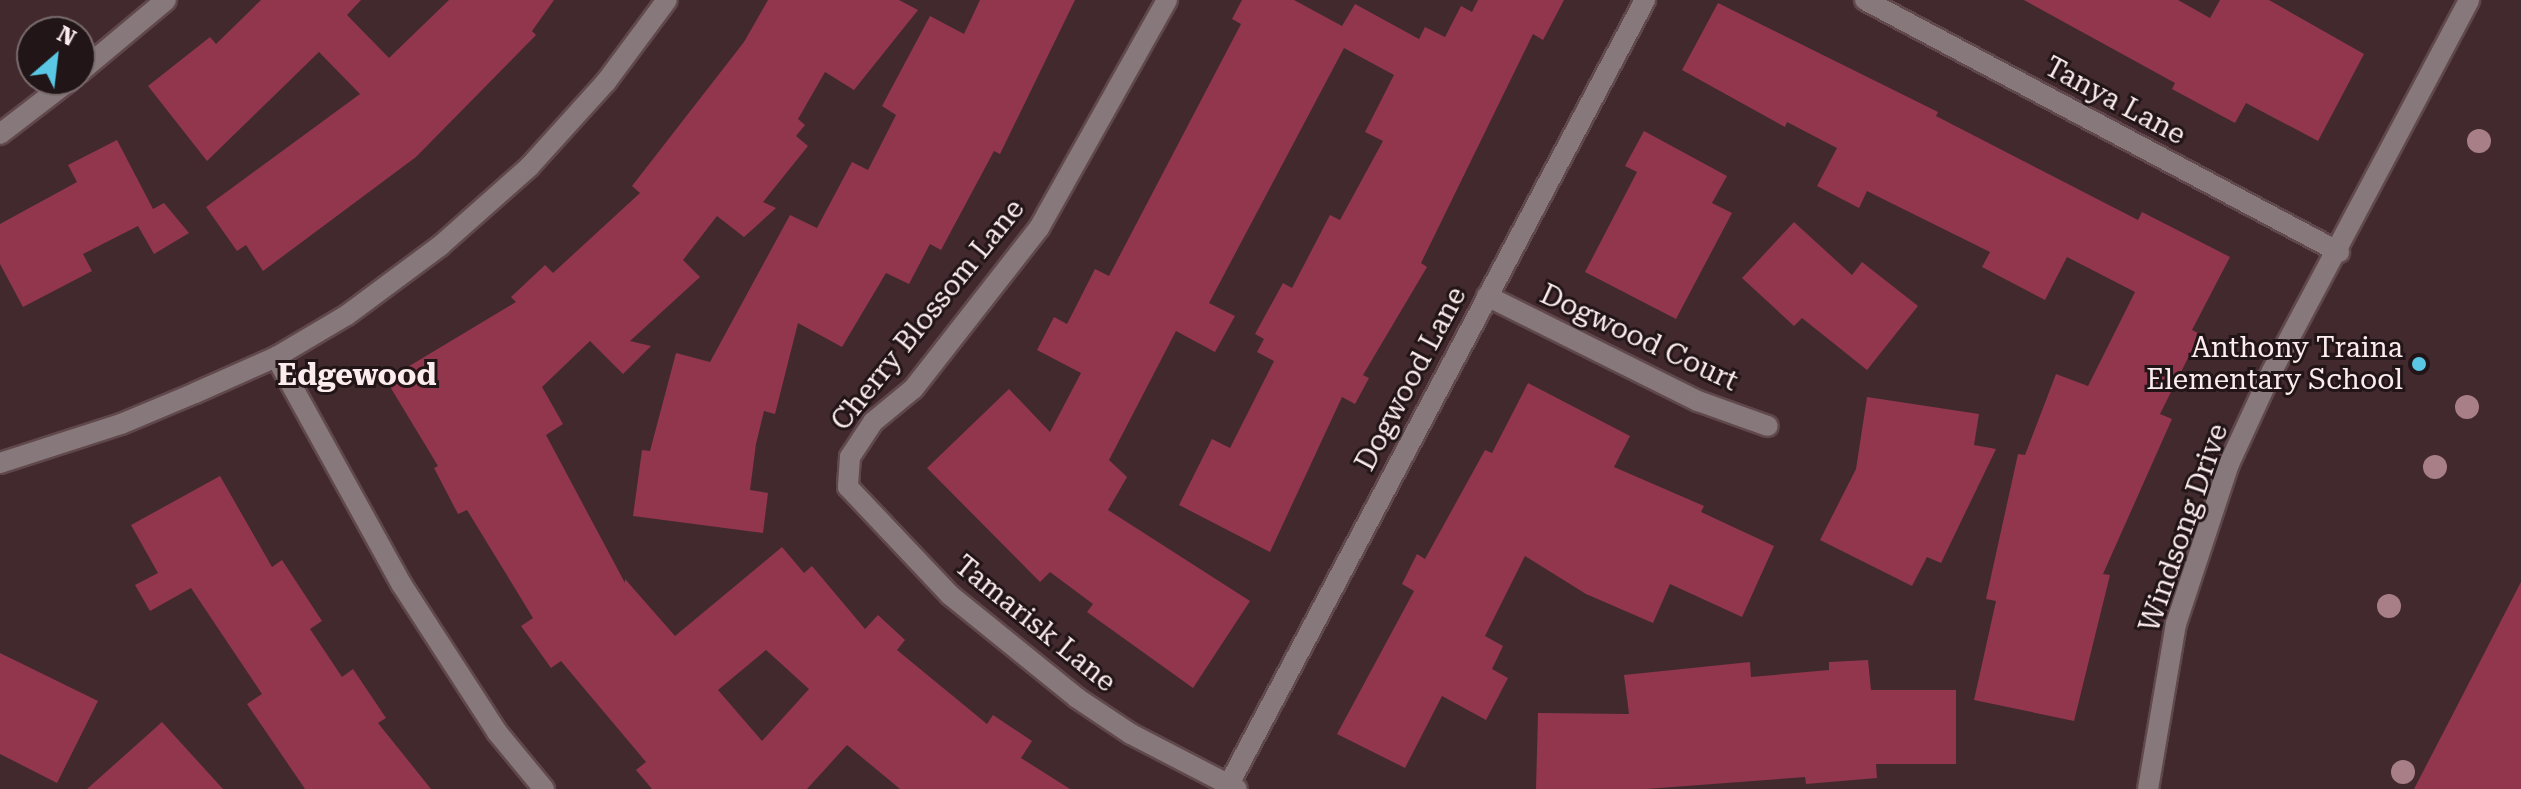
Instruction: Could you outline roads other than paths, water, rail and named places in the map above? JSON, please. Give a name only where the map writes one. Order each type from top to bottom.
[{"type":"street","points":[[96,59],[166,0]]},
{"type":"street","points":[[0,463],[121,424],[276,357],[359,307],[482,210],[570,124],[667,0]]},
{"type":"street","name":"Cherry Blossom Lane","points":[[850,457],[873,422],[913,389],[1039,228],[1167,0]]},
{"type":"street","name":"Dogwood Lane","points":[[1233,787],[1487,296],[1645,0]]},
{"type":"street","name":"Tanya Lane","points":[[1865,0],[2339,252]]},
{"type":"street","name":"Windsong Drive","points":[[2148,789],[2176,624],[2229,464],[2272,371],[2339,252],[2469,0]]},
{"type":"street","points":[[0,134],[49,96]]},
{"type":"street","name":"Dogwood Court","points":[[1487,296],[1698,401],[1768,426]]},
{"type":"street","points":[[276,357],[402,585],[497,732],[544,789]]},
{"type":"street","name":"Tamarisk Lane","points":[[850,457],[848,487],[950,595],[1077,698],[1131,734],[1233,787]]},
{"type":"place","name":"Anthony Traina Elementary School","points":[[2419,364]]},
{"type":"district","name":"Edgewood","points":[[357,375]]}]
